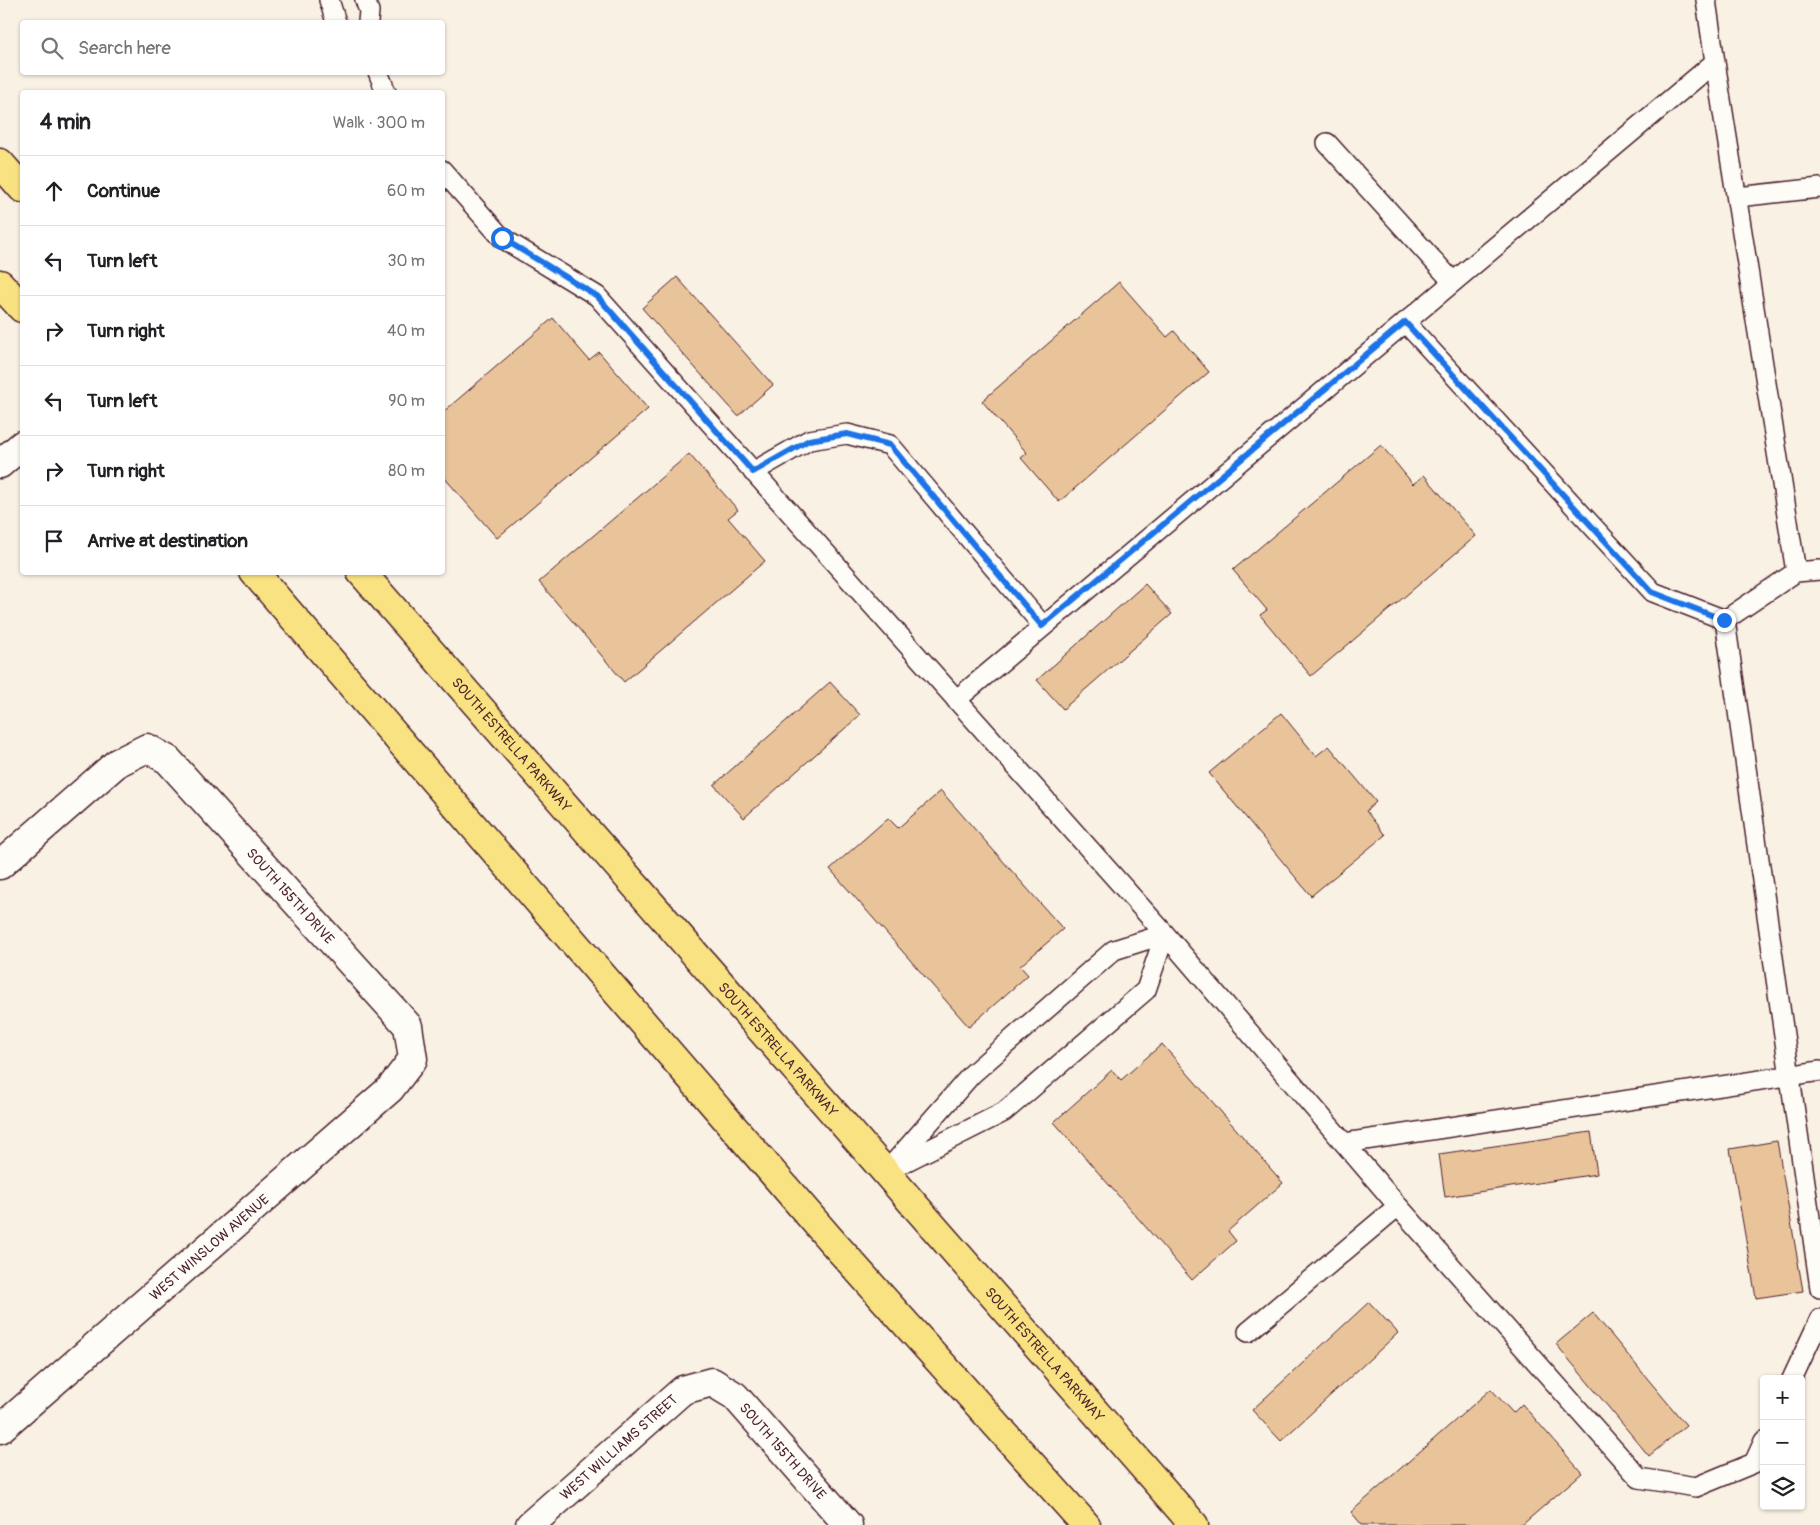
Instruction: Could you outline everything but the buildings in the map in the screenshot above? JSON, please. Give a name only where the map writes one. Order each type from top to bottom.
[{"type":"main road","points":[[0,163],[20,186]]},
{"type":"main road","points":[[0,284],[20,306]]},
{"type":"main road","points":[[257,575],[829,1238],[1086,1525]]},
{"type":"main road","name":"SOUTH ESTRELLA PARKWAY","points":[[364,575],[1194,1525]]},
{"type":"street","points":[[0,464],[20,447]]},
{"type":"street","name":"SOUTH 155TH DRIVE","points":[[0,865],[117,763],[147,748],[168,760],[408,1026],[413,1059]]},
{"type":"street","name":"WEST WINSLOW AVENUE","points":[[0,1429],[390,1089],[413,1059]]},
{"type":"street","name":"SOUTH 155TH DRIVE","points":[[712,1382],[735,1396],[848,1525]]},
{"type":"street","name":"WEST WILLIAMS STREET","points":[[530,1525],[683,1390],[712,1382]]},
{"type":"lane","points":[[329,0],[335,20]]},
{"type":"lane","points":[[365,0],[369,11],[368,20]]},
{"type":"lane","points":[[1706,0],[1796,572]]},
{"type":"lane","points":[[956,700],[1716,62]]},
{"type":"lane","points":[[379,75],[385,90]]},
{"type":"lane","points":[[1327,143],[1453,282]]},
{"type":"lane","points":[[445,173],[502,238],[597,296],[1165,934],[1398,1206],[1639,1478],[1696,1486],[1754,1463],[1760,1450]]},
{"type":"lane","points":[[1737,196],[1820,188]]},
{"type":"lane","points":[[1405,322],[1652,592],[1724,620]]},
{"type":"lane","points":[[753,472],[809,440],[847,434],[890,445],[1042,626]]},
{"type":"lane","points":[[1724,620],[1796,572],[1820,570]]},
{"type":"lane","points":[[1724,620],[1820,1288]]},
{"type":"lane","points":[[885,1172],[1004,1112],[1146,990],[1165,934]]},
{"type":"lane","points":[[885,1172],[972,1074],[1114,950],[1165,934]]},
{"type":"lane","points":[[1345,1143],[1820,1071]]},
{"type":"lane","points":[[1248,1332],[1398,1206]]},
{"type":"lane","points":[[1794,1375],[1820,1319]]},
{"type":"route","points":[[502,238],[597,296],[753,472],[809,440],[847,434],[890,445],[1042,626],[1405,322],[1652,592],[1724,620]]}]
